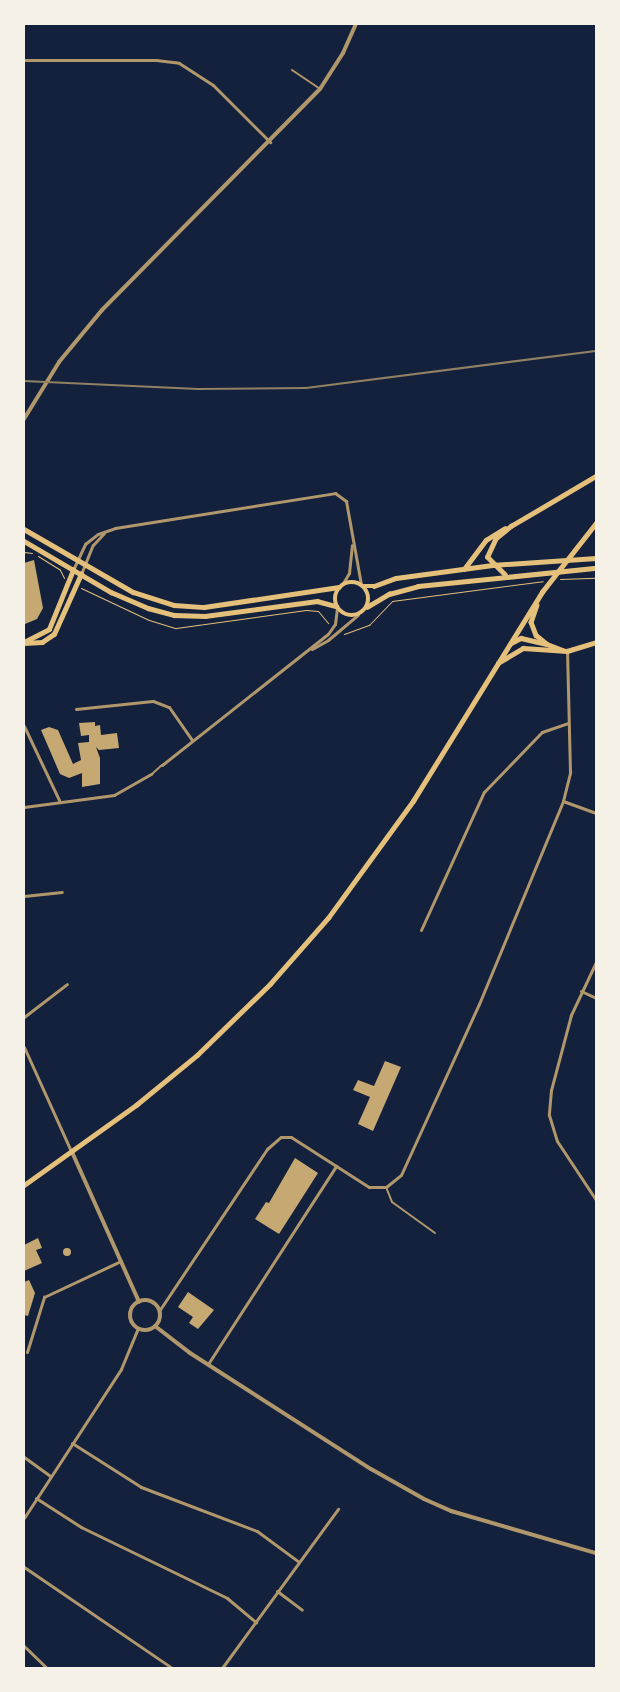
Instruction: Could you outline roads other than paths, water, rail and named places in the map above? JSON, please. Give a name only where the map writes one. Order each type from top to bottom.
[{"type":"main road","points":[[464,569],[486,540],[596,476]]},
{"type":"main road","points":[[24,1185],[72,1152],[197,1055],[270,984],[328,918],[413,801],[542,592],[596,523]]},
{"type":"main road","points":[[504,575],[492,565],[487,557],[488,549],[511,526]]},
{"type":"main road","points":[[24,529],[141,595],[193,608],[322,592],[352,581],[362,585],[492,565],[596,558]]},
{"type":"main road","points":[[24,541],[80,574],[138,604],[184,616],[317,601],[336,607],[346,615],[358,615],[367,607],[402,589],[504,575],[596,568]]},
{"type":"main road","points":[[24,643],[49,629],[73,570]]},
{"type":"main road","points":[[24,643],[42,642],[54,634],[80,574]]},
{"type":"main road","points":[[336,607],[335,595],[341,585]]},
{"type":"main road","points":[[362,585],[369,596],[367,607]]},
{"type":"main road","points":[[539,597],[531,622],[536,635],[547,644]]},
{"type":"main road","points":[[510,644],[521,638],[567,651]]},
{"type":"main road","points":[[495,666],[523,648],[567,651],[596,642]]},
{"type":"street","points":[[24,419],[76,338],[320,89],[343,54],[356,24]]},
{"type":"street","points":[[24,60],[156,60],[179,63],[213,85],[270,142]]},
{"type":"street","points":[[73,570],[85,544],[106,531],[335,493],[346,501],[352,542],[362,585]]},
{"type":"street","points":[[80,574],[93,545],[106,531]]},
{"type":"street","points":[[341,585],[349,573],[352,542]]},
{"type":"street","points":[[162,766],[192,740],[309,650],[334,627],[336,607]]},
{"type":"street","points":[[309,650],[339,631],[358,615]]},
{"type":"street","points":[[159,1312],[149,1301],[139,1302],[131,1312],[132,1322],[138,1328],[147,1330],[155,1326],[159,1312],[267,1148],[281,1137],[291,1137],[369,1186],[386,1187],[401,1175],[412,1155],[564,801],[570,772],[567,651]]},
{"type":"street","points":[[76,709],[153,702],[168,707],[192,740]]},
{"type":"street","points":[[421,930],[484,792],[542,732],[568,723]]},
{"type":"street","points":[[24,726],[60,802]]},
{"type":"street","points":[[24,806],[114,795],[151,774]]},
{"type":"street","points":[[564,801],[596,814]]},
{"type":"street","points":[[24,896],[62,892]]},
{"type":"street","points":[[596,962],[581,991],[564,1040],[549,1115],[557,1141],[596,1200]]},
{"type":"street","points":[[24,1017],[67,984]]},
{"type":"street","points":[[581,991],[596,998]]},
{"type":"street","points":[[24,1047],[139,1302]]},
{"type":"street","points":[[208,1364],[336,1166]]},
{"type":"street","points":[[27,1352],[44,1297],[121,1261]]},
{"type":"street","points":[[155,1326],[208,1364],[371,1469],[424,1499],[451,1510],[596,1553]]},
{"type":"street","points":[[24,1518],[121,1369],[138,1328]]},
{"type":"street","points":[[72,1443],[141,1487],[257,1531],[298,1562]]},
{"type":"street","points":[[24,1457],[50,1476]]},
{"type":"street","points":[[36,1498],[81,1527],[227,1598],[256,1622]]},
{"type":"street","points":[[222,1668],[338,1509]]},
{"type":"street","points":[[24,1567],[172,1668]]},
{"type":"street","points":[[277,1592],[302,1610]]},
{"type":"street","points":[[24,1646],[47,1668]]},
{"type":"lane","points":[[292,70],[320,89]]},
{"type":"lane","points":[[151,774],[162,766]]},
{"type":"lane","points":[[386,1187],[392,1202],[435,1233]]},
{"type":"railway","points":[[24,381],[198,389],[306,388],[596,351]]}]
